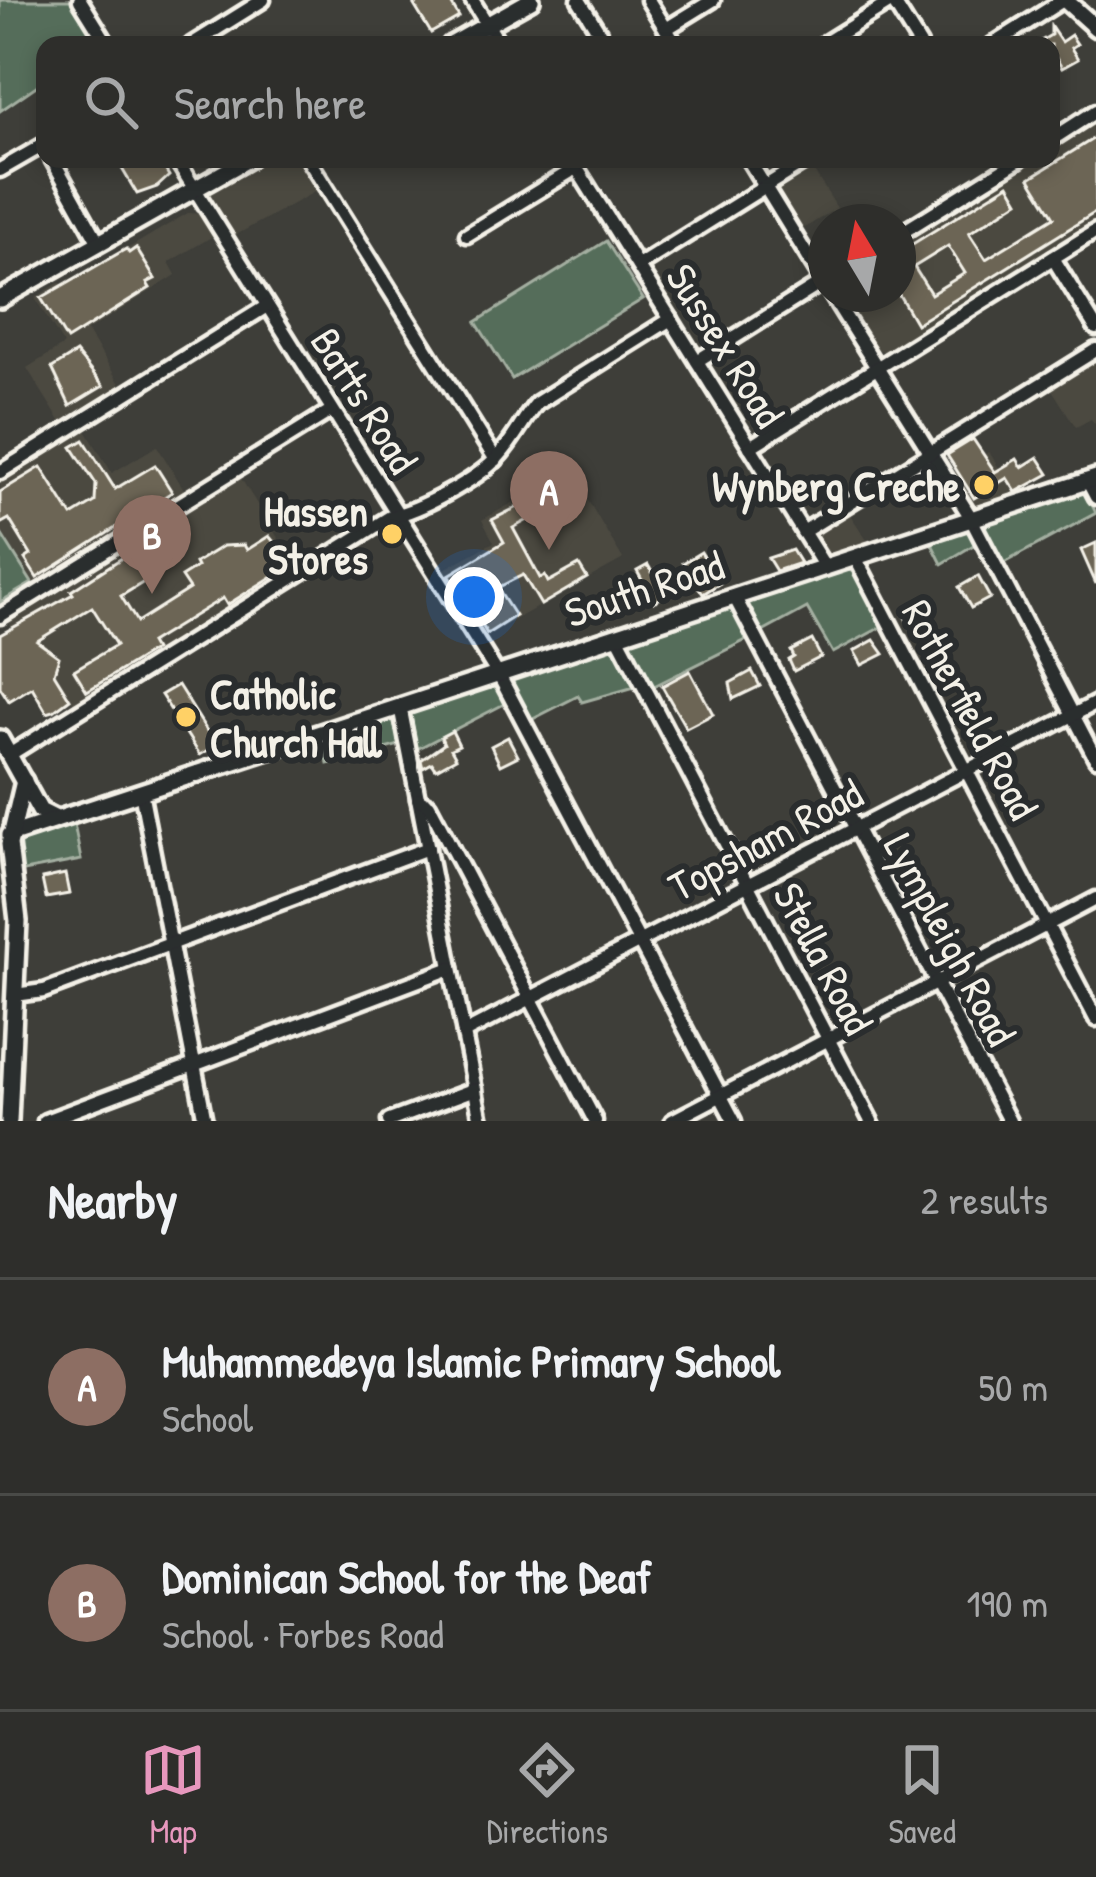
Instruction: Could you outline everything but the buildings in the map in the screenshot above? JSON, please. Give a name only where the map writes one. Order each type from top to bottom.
[{"type":"street","points":[[80,0],[102,36]]},
{"type":"street","points":[[205,36],[263,0]]},
{"type":"street","points":[[472,0],[494,36]]},
{"type":"street","points":[[467,36],[531,0]]},
{"type":"street","points":[[579,0],[601,36]]},
{"type":"street","points":[[648,0],[670,36]]},
{"type":"street","points":[[666,29],[713,0]]},
{"type":"street","points":[[836,36],[893,0],[915,36]]},
{"type":"street","points":[[1006,36],[1064,0],[1096,28]]},
{"type":"street","points":[[1060,134],[1096,111]]},
{"type":"street","points":[[0,170],[36,150]]},
{"type":"street","points":[[57,168],[99,243]]},
{"type":"street","name":"Batts Road","points":[[181,168],[498,674],[734,1121]]},
{"type":"street","points":[[0,299],[232,168]]},
{"type":"street","points":[[314,168],[496,460]]},
{"type":"street","points":[[467,236],[568,168]]},
{"type":"street","name":"Sussex Road","points":[[577,168],[825,567]]},
{"type":"street","points":[[753,168],[808,256]]},
{"type":"street","points":[[638,266],[795,168]]},
{"type":"street","points":[[997,168],[999,172]]},
{"type":"street","points":[[916,224],[1005,168]]},
{"type":"street","points":[[750,447],[1096,231]]},
{"type":"street","points":[[1053,258],[1096,328]]},
{"type":"street","points":[[697,361],[808,297]]},
{"type":"street","points":[[0,472],[267,306]]},
{"type":"street","points":[[843,312],[970,519],[1096,759]]},
{"type":"street","points":[[9,754],[398,516],[470,479],[496,460],[537,403],[671,319]]},
{"type":"street","points":[[803,532],[1096,350]]},
{"type":"street","points":[[0,616],[332,410]]},
{"type":"street","points":[[1092,479],[1096,497]]},
{"type":"street","name":"South Road","points":[[10,835],[1092,479]]},
{"type":"street","name":"Rotherfield Road","points":[[855,557],[1096,1019]]},
{"type":"street","name":"Lympleigh Road","points":[[734,596],[1009,1121]]},
{"type":"street","name":"Stella Road","points":[[617,635],[871,1121]]},
{"type":"street","name":"Topsham Road","points":[[464,1033],[1096,704]]},
{"type":"street","points":[[400,706],[481,1121]]},
{"type":"street","points":[[0,739],[42,813],[54,818]]},
{"type":"street","points":[[9,1121],[18,921],[10,835],[24,781]]},
{"type":"street","points":[[141,791],[205,1121]]},
{"type":"street","points":[[418,799],[429,805],[595,1121]]},
{"type":"street","points":[[15,995],[44,991],[428,848]]},
{"type":"street","points":[[672,1121],[1096,899]]},
{"type":"street","points":[[45,1121],[451,968]]},
{"type":"street","points":[[389,1121],[475,1089]]},
{"type":"shaded area","points":[[1096,120],[1096,221],[887,352],[875,349],[852,312],[916,312],[916,233],[1020,168],[1060,168],[1060,142]]},
{"type":"shaded area","points":[[252,168],[305,168],[318,190],[234,236],[209,196]]},
{"type":"shaded area","points":[[812,168],[834,204],[808,204],[808,226],[801,230],[777,193]]},
{"type":"shaded area","points":[[188,213],[200,214],[213,236],[169,262],[176,275],[87,331],[122,387],[62,424],[27,368],[64,345],[35,298],[60,282],[63,287]]},
{"type":"shaded area","points":[[1096,359],[1096,425],[1091,419],[1076,427],[1051,388]]},
{"type":"shaded area","points":[[85,429],[112,473],[157,446],[185,491],[0,606],[0,482]]},
{"type":"shaded area","name":"Wynberg Creche","points":[[989,452],[1016,496],[981,507],[971,504],[952,473]]},
{"type":"shaded area","points":[[570,471],[623,559],[484,637],[443,570],[494,542],[482,520]]},
{"type":"shaded area","points":[[240,477],[296,567],[74,704],[54,671],[59,664],[56,651],[18,637],[8,621]]},
{"type":"shaded area","points":[[849,513],[870,545],[829,555],[816,534]]},
{"type":"green space","points":[[0,0],[73,0],[95,36],[36,36],[36,86],[0,111]]},
{"type":"green space","points":[[606,241],[643,299],[512,379],[476,322]]},
{"type":"green space","points":[[1081,490],[1096,513],[1000,565],[983,532],[987,523]]},
{"type":"green space","points":[[962,529],[977,543],[942,564],[930,540]]},
{"type":"green space","points":[[0,532],[32,583],[0,602]]},
{"type":"green space","points":[[842,569],[857,572],[885,625],[833,653],[807,608],[759,634],[746,607],[752,600]]},
{"type":"green space","points":[[726,607],[748,639],[650,688],[630,647],[631,639]]},
{"type":"green space","points":[[613,644],[638,686],[582,702],[578,696],[529,721],[510,679]]},
{"type":"green space","points":[[496,683],[508,702],[417,749],[410,711]]},
{"type":"green space","points":[[394,716],[400,745],[328,764],[324,739]]},
{"type":"green space","points":[[73,819],[81,860],[19,872],[19,841]]},
{"type":"place","name":"Wynberg Creche","points":[[984,485]]},
{"type":"place","name":"Hassen Stores","points":[[392,534]]},
{"type":"place","name":"Muhammedeya Islamic Primary School","points":[[549,550]]},
{"type":"place","name":"Dominican School for the Deaf","points":[[152,594]]},
{"type":"place","name":"Catholic Church Hall","points":[[186,717]]}]
